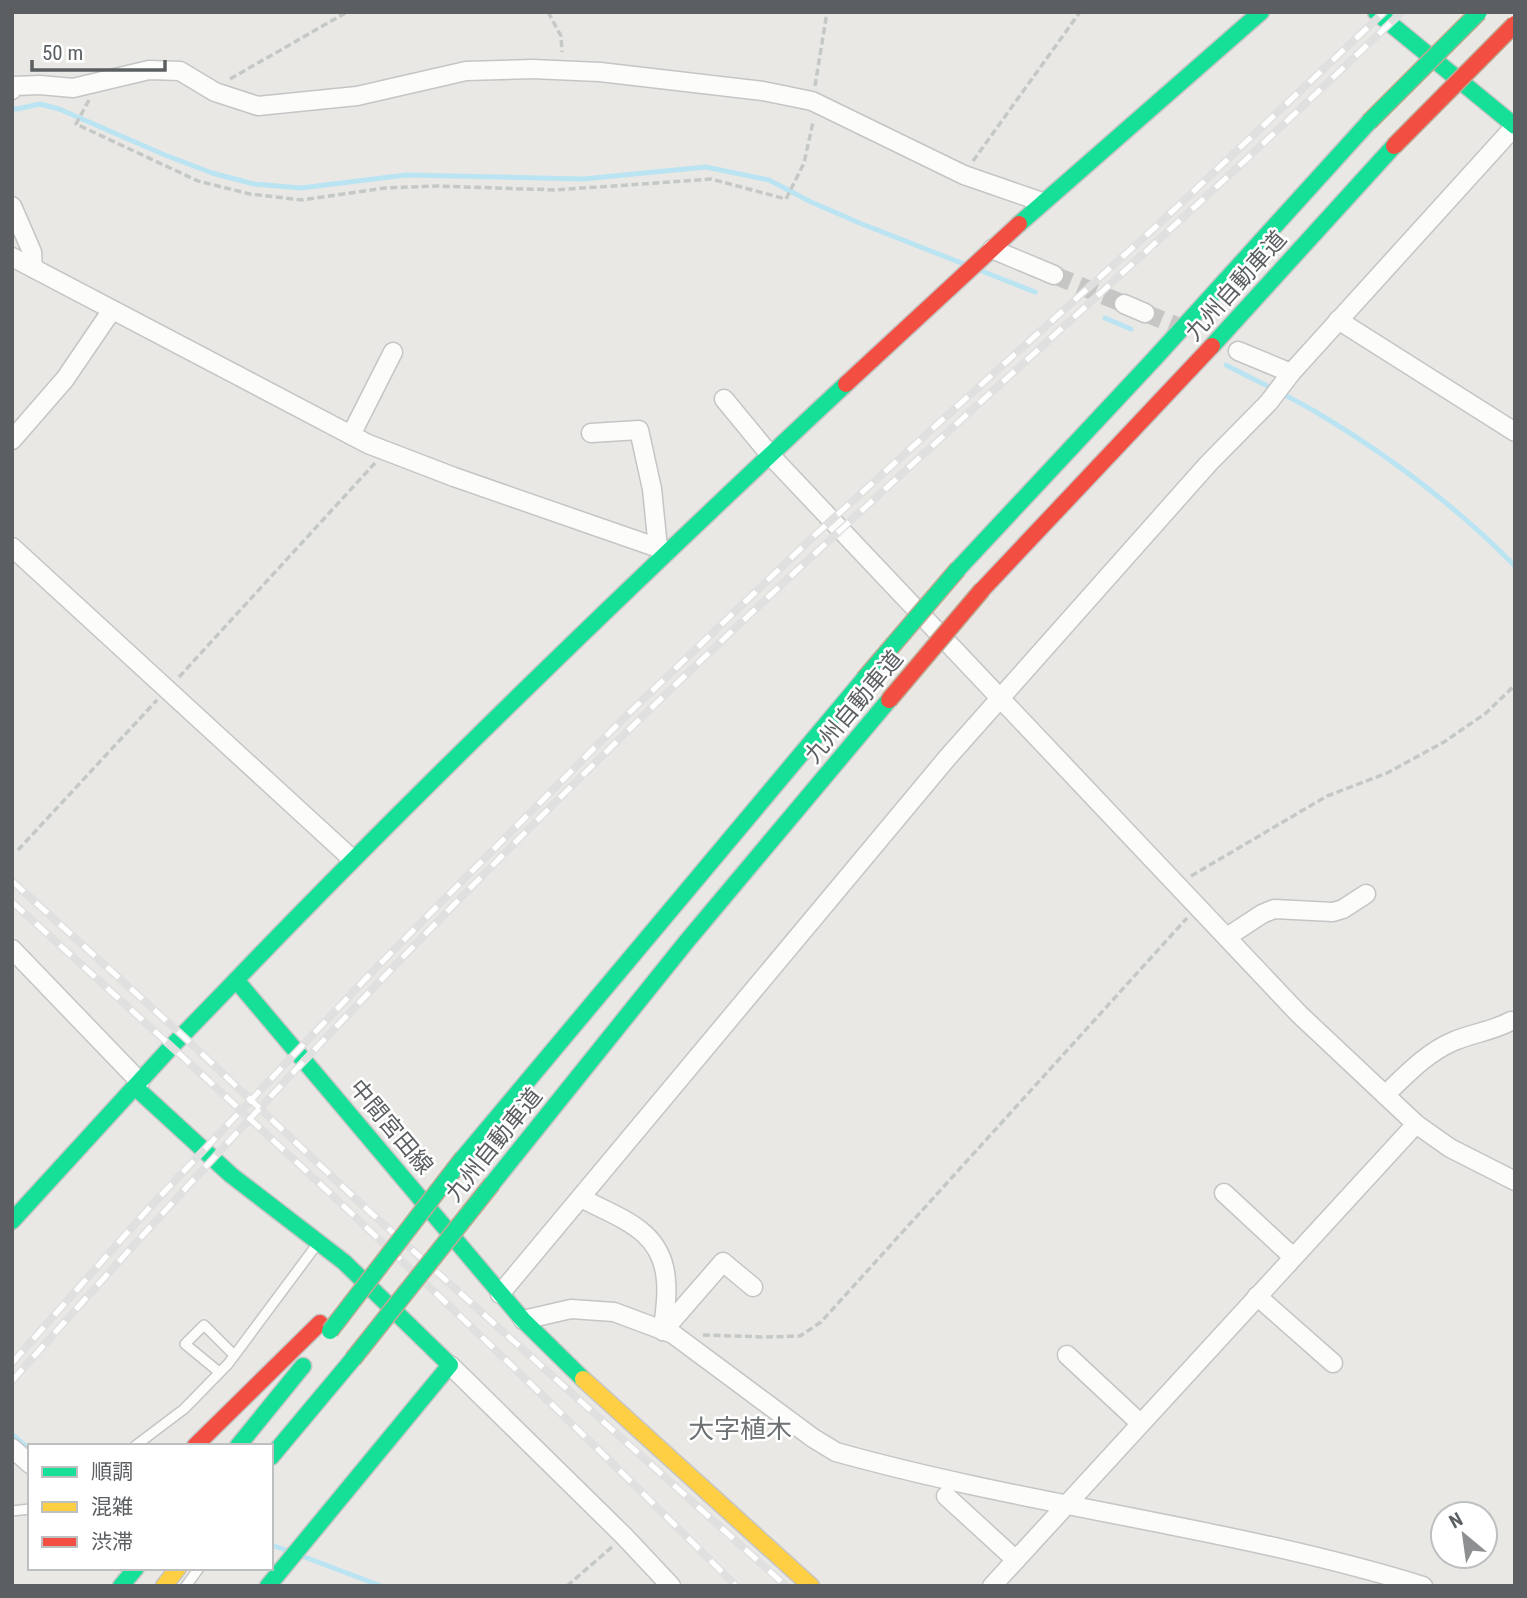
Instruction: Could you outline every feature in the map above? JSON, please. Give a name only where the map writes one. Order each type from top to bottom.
[{"type":"main road","points":[[1376,12],[1515,126]]},
{"type":"main road","name":"九州自動車道","points":[[239,1444],[325,1327],[379,1266],[463,1158],[958,569],[1156,357],[1369,122],[1479,12]]},
{"type":"main road","points":[[12,1221],[352,859],[663,550],[771,456],[1042,202],[1251,17]]},
{"type":"main road","name":"九州自動車道","points":[[273,1455],[353,1359],[687,941],[982,590],[1179,382],[1394,146],[1515,24]]},
{"type":"main road","name":"中間宮田線","points":[[236,980],[523,1320],[589,1385],[811,1586]]},
{"type":"main road","points":[[138,1085],[231,1175],[344,1262],[450,1365],[279,1560],[268,1586]]},
{"type":"main road","points":[[201,1440],[325,1327]]},
{"type":"main road","points":[[121,1586],[134,1570]]},
{"type":"main road","points":[[164,1586],[176,1570]]},
{"type":"street","points":[[13,87],[40,85],[73,89],[149,70],[180,71],[211,90],[258,106],[357,96],[466,71],[600,72],[763,91],[812,101],[964,174],[1042,202]]},
{"type":"street","points":[[500,1294],[999,699],[1515,126]]},
{"type":"street","points":[[12,206],[32,252],[33,268]]},
{"type":"street","points":[[989,252],[1054,275]]},
{"type":"street","points":[[12,257],[351,435],[387,451],[663,550],[639,430],[591,433]]},
{"type":"street","points":[[1124,304],[1145,313]]},
{"type":"street","points":[[12,440],[65,379],[112,310]]},
{"type":"street","points":[[1338,320],[1515,432]]},
{"type":"street","points":[[1238,351],[1288,377]]},
{"type":"street","points":[[351,435],[393,352]]},
{"type":"street","points":[[724,398],[771,456],[1299,1014],[1416,1124],[1450,1148],[1515,1181]]},
{"type":"street","points":[[12,547],[352,859]]},
{"type":"street","points":[[1227,937],[1274,909],[1333,912],[1343,909],[1366,894]]},
{"type":"street","points":[[12,949],[138,1085]]},
{"type":"street","points":[[1385,1095],[1421,1060],[1436,1050],[1511,1021]]},
{"type":"street","points":[[992,1586],[1416,1124]]},
{"type":"street","points":[[1224,1193],[1293,1257]]},
{"type":"street","points":[[581,1198],[634,1225],[651,1238],[662,1255],[667,1282],[668,1333]]},
{"type":"street","points":[[668,1333],[723,1262],[753,1287]]},
{"type":"street","points":[[1257,1296],[1334,1363]]},
{"type":"street","points":[[523,1320],[571,1309],[614,1312],[668,1333],[836,1452],[1065,1504],[1274,1547],[1355,1577],[1423,1586]]},
{"type":"street","points":[[1067,1355],[1140,1423]]},
{"type":"street","points":[[450,1365],[624,1536],[671,1586]]},
{"type":"street","points":[[12,1448],[28,1462]]},
{"type":"street","points":[[946,1496],[1016,1560]]},
{"type":"lane","points":[[138,1444],[184,1409],[219,1373],[319,1242]]},
{"type":"lane","points":[[219,1373],[185,1344],[204,1325],[234,1355]]},
{"type":"lane","points":[[273,1464],[309,1412]]},
{"type":"lane","points":[[186,1586],[198,1570]]},
{"type":"path","points":[[211,90],[346,12]]},
{"type":"path","points":[[548,12],[561,36],[563,70]]},
{"type":"path","points":[[93,84],[87,104],[76,124],[198,181],[250,194],[302,200],[397,187],[556,190],[711,179],[786,199],[804,163],[814,126],[812,101],[827,12]]},
{"type":"path","points":[[964,174],[1080,12]]},
{"type":"path","points":[[18,850],[387,451]]},
{"type":"path","points":[[1177,884],[1327,796],[1387,773],[1444,742],[1486,712],[1515,685]]},
{"type":"path","points":[[668,1333],[800,1336],[821,1322],[1198,906]]},
{"type":"path","points":[[567,1586],[624,1536]]},
{"type":"waterway","points":[[12,108],[40,104],[59,109],[212,173],[254,184],[301,188],[406,175],[583,179],[706,167],[769,180],[862,224],[964,264]]},
{"type":"waterway","points":[[979,270],[1035,292]]},
{"type":"waterway","points":[[1105,318],[1131,329]]},
{"type":"waterway","points":[[1226,365],[1305,406],[1369,446],[1445,502],[1515,566]]},
{"type":"waterway","points":[[12,1434],[28,1448]]},
{"type":"waterway","points":[[273,1546],[286,1550]]},
{"type":"waterway","points":[[302,1556],[381,1586]]},
{"type":"tunnel","points":[[1054,275],[1124,304]]},
{"type":"tunnel","points":[[1145,313],[1187,330]]},
{"type":"railway","points":[[12,1363],[150,1207],[372,972],[629,713],[815,535],[1161,222],[1384,12]]},
{"type":"railway","points":[[12,1381],[320,1044],[478,880],[640,719],[901,475],[1226,179],[1402,12]]},
{"type":"railway","points":[[12,881],[182,1035],[359,1202],[786,1586]]},
{"type":"railway","points":[[12,902],[379,1239],[559,1411],[736,1586]]},
{"type":"traffic: fast","points":[[1019,224],[1261,12]]},
{"type":"traffic: fast","points":[[1376,12],[1515,126]]},
{"type":"traffic: fast","points":[[1369,122],[1479,12]]},
{"type":"traffic: fast","points":[[958,569],[1156,357],[1369,122]]},
{"type":"traffic: fast","points":[[1212,346],[1394,146]]},
{"type":"traffic: fast","points":[[236,980],[537,678],[846,384]]},
{"type":"traffic: fast","points":[[864,679],[958,569]]},
{"type":"traffic: fast","points":[[463,1158],[864,679]]},
{"type":"traffic: fast","points":[[492,1184],[687,941],[889,700]]},
{"type":"traffic: fast","points":[[12,1221],[236,980],[523,1320],[583,1379]]},
{"type":"traffic: fast","points":[[135,1087],[231,1175],[344,1262],[450,1365],[268,1586]]},
{"type":"traffic: fast","points":[[330,1331],[463,1158]]},
{"type":"traffic: fast","points":[[353,1359],[492,1184]]},
{"type":"traffic: fast","points":[[273,1455],[353,1359]]},
{"type":"traffic: fast","points":[[240,1444],[303,1366]]},
{"type":"traffic: fast","points":[[121,1586],[134,1570]]},
{"type":"traffic: slow","points":[[583,1379],[811,1586]]},
{"type":"traffic: slow","points":[[164,1586],[176,1570]]},
{"type":"traffic: jam","points":[[1394,146],[1515,24]]},
{"type":"traffic: jam","points":[[846,384],[1019,224]]},
{"type":"traffic: jam","points":[[982,590],[1212,346]]},
{"type":"traffic: jam","points":[[889,700],[982,590]]},
{"type":"traffic: jam","points":[[197,1444],[320,1323]]},
{"type":"district","name":"大字植木","points":[[740,1429]]}]
